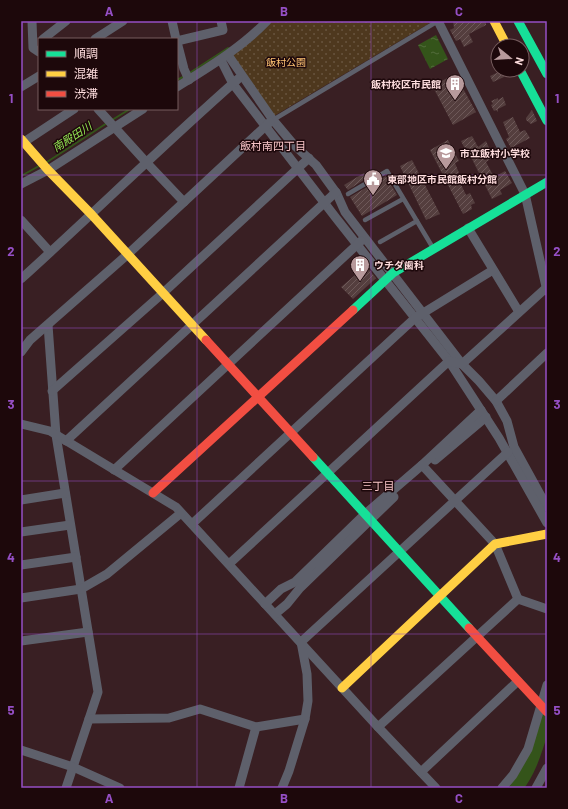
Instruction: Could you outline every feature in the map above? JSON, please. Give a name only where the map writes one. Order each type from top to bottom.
[{"type":"street","points":[[32,21],[37,47]]},
{"type":"street","points":[[45,38],[66,21]]},
{"type":"street","points":[[97,38],[123,21]]},
{"type":"street","points":[[172,21],[176,38]]},
{"type":"street","points":[[178,43],[223,30],[221,21]]},
{"type":"street","points":[[178,86],[188,76],[224,58],[267,21]]},
{"type":"street","points":[[438,21],[525,194],[547,289],[519,312],[462,364]]},
{"type":"street","points":[[494,21],[503,38]]},
{"type":"street","points":[[518,21],[547,74]]},
{"type":"street","points":[[178,46],[188,76]]},
{"type":"street","points":[[224,58],[242,76],[269,123],[298,168],[357,245],[386,281],[496,401],[507,421],[514,447],[547,507]]},
{"type":"street","points":[[224,58],[233,84],[269,123],[316,165],[336,192],[345,212],[393,273],[418,315],[508,452],[547,523]]},
{"type":"street","points":[[21,279],[92,215],[146,162],[242,76]]},
{"type":"street","points":[[21,87],[38,77]]},
{"type":"street","points":[[524,78],[547,121]]},
{"type":"street","points":[[72,110],[22,140],[128,254],[399,553],[544,709]]},
{"type":"street","points":[[99,110],[184,202]]},
{"type":"street","points":[[21,184],[45,166],[112,123],[141,110]]},
{"type":"street","points":[[21,352],[30,340],[128,254],[269,123]]},
{"type":"street","points":[[52,391],[163,293],[309,158]]},
{"type":"street","points":[[153,493],[393,273],[547,182]]},
{"type":"street","points":[[66,441],[336,192]]},
{"type":"street","points":[[21,220],[50,252]]},
{"type":"street","points":[[468,228],[519,312]]},
{"type":"street","points":[[114,470],[365,238]]},
{"type":"street","points":[[192,524],[418,315],[493,270]]},
{"type":"street","points":[[48,325],[56,435],[98,692],[66,788]]},
{"type":"street","points":[[496,401],[547,353]]},
{"type":"street","points":[[449,361],[462,364]]},
{"type":"street","points":[[229,564],[449,361]]},
{"type":"street","points":[[265,604],[281,589],[295,582],[483,413]]},
{"type":"street","points":[[21,424],[56,435],[176,507],[436,788]]},
{"type":"street","points":[[301,642],[508,452]]},
{"type":"street","points":[[424,467],[495,544],[518,599],[547,609]]},
{"type":"street","points":[[21,500],[65,493]]},
{"type":"street","points":[[21,598],[81,589],[107,574],[181,513]]},
{"type":"street","points":[[274,614],[287,604],[300,588],[367,518]]},
{"type":"street","points":[[21,532],[70,525]]},
{"type":"street","points":[[342,688],[495,544],[547,534]]},
{"type":"street","points":[[21,565],[76,557]]},
{"type":"street","points":[[378,727],[518,599]]},
{"type":"street","points":[[21,641],[88,632]]},
{"type":"street","points":[[282,788],[289,771],[305,719],[308,700],[307,674],[301,642]]},
{"type":"street","points":[[421,772],[518,681]]},
{"type":"street","points":[[502,788],[513,775],[528,749],[544,709],[547,685]]},
{"type":"street","points":[[89,720],[169,718],[200,709],[256,727],[305,719]]},
{"type":"street","points":[[239,788],[256,727]]},
{"type":"street","points":[[21,750],[73,767],[120,788]]},
{"type":"street","points":[[536,788],[547,768]]},
{"type":"lane","points":[[269,123],[438,21]]},
{"type":"lane","points":[[348,194],[387,171],[433,248]]},
{"type":"lane","points":[[365,220],[403,199]]},
{"type":"lane","points":[[380,242],[417,221]]},
{"type":"green space","name":"飯村公園","points":[[271,21],[433,21],[274,116],[230,53]]},
{"type":"water","points":[[436,35],[448,59],[430,69],[418,45]]},
{"type":"building","points":[[453,21],[486,21],[486,25],[469,34],[473,42],[464,47],[460,39],[456,41],[450,30],[454,28]]},
{"type":"building","name":"飯村校区市民館","points":[[455,74],[476,112],[453,125],[434,89],[436,88],[434,85]]},
{"type":"building","points":[[491,78],[502,78],[493,82]]},
{"type":"building","points":[[503,97],[506,105],[498,109],[498,112],[496,110],[494,111],[491,101],[498,98],[498,100]]},
{"type":"building","points":[[532,110],[537,121],[531,124],[526,120],[526,118]]},
{"type":"building","points":[[513,117],[520,132],[525,130],[530,138],[511,148],[506,139],[509,137],[503,122]]},
{"type":"building","points":[[472,136],[478,147],[486,141],[493,157],[486,162],[494,177],[505,171],[512,183],[500,190],[502,194],[492,199],[471,157],[469,157],[461,141]]},
{"type":"building","points":[[448,140],[459,161],[455,163],[459,173],[456,174],[466,195],[470,193],[475,203],[471,205],[472,209],[463,214],[430,150]]},
{"type":"building","points":[[412,160],[440,214],[426,220],[400,166]]},
{"type":"building","points":[[364,173],[367,178],[348,190],[344,185]]},
{"type":"building","name":"東部地区市民館飯村分館","points":[[386,176],[397,195],[362,216],[350,197]]},
{"type":"building","name":"ウチダ歯科","points":[[366,266],[376,278],[353,299],[341,287]]},
{"type":"waterway","name":"南殿田川","points":[[188,74],[228,48],[230,50]]},
{"type":"waterway","name":"南殿田川","points":[[178,80],[185,76]]},
{"type":"waterway","name":"南殿田川","points":[[112,120],[128,110]]},
{"type":"waterway","name":"南殿田川","points":[[47,162],[107,123]]},
{"type":"waterway","name":"南殿田川","points":[[21,176],[39,166]]},
{"type":"waterway","points":[[516,788],[522,781],[531,763],[547,715]]},
{"type":"traffic: fast","points":[[518,21],[547,74]]},
{"type":"traffic: fast","points":[[524,78],[547,121]]},
{"type":"traffic: fast","points":[[353,310],[393,273],[547,182]]},
{"type":"traffic: fast","points":[[313,457],[469,628]]},
{"type":"traffic: slow","points":[[494,21],[503,38]]},
{"type":"traffic: slow","points":[[21,139],[206,340]]},
{"type":"traffic: slow","points":[[342,688],[495,544],[547,534]]},
{"type":"traffic: jam","points":[[153,493],[353,310]]},
{"type":"traffic: jam","points":[[206,340],[313,457]]},
{"type":"traffic: jam","points":[[469,628],[547,712]]},
{"type":"place","name":"飯村校区市民館","points":[[455,101]]},
{"type":"place","name":"市立飯村小学校","points":[[446,170]]},
{"type":"place","name":"東部地区市民館飯村分館","points":[[373,196]]},
{"type":"place","name":"ウチダ歯科","points":[[360,282]]},
{"type":"district","name":"飯村南四丁目","points":[[273,146]]},
{"type":"district","name":"三丁目","points":[[378,486]]}]
